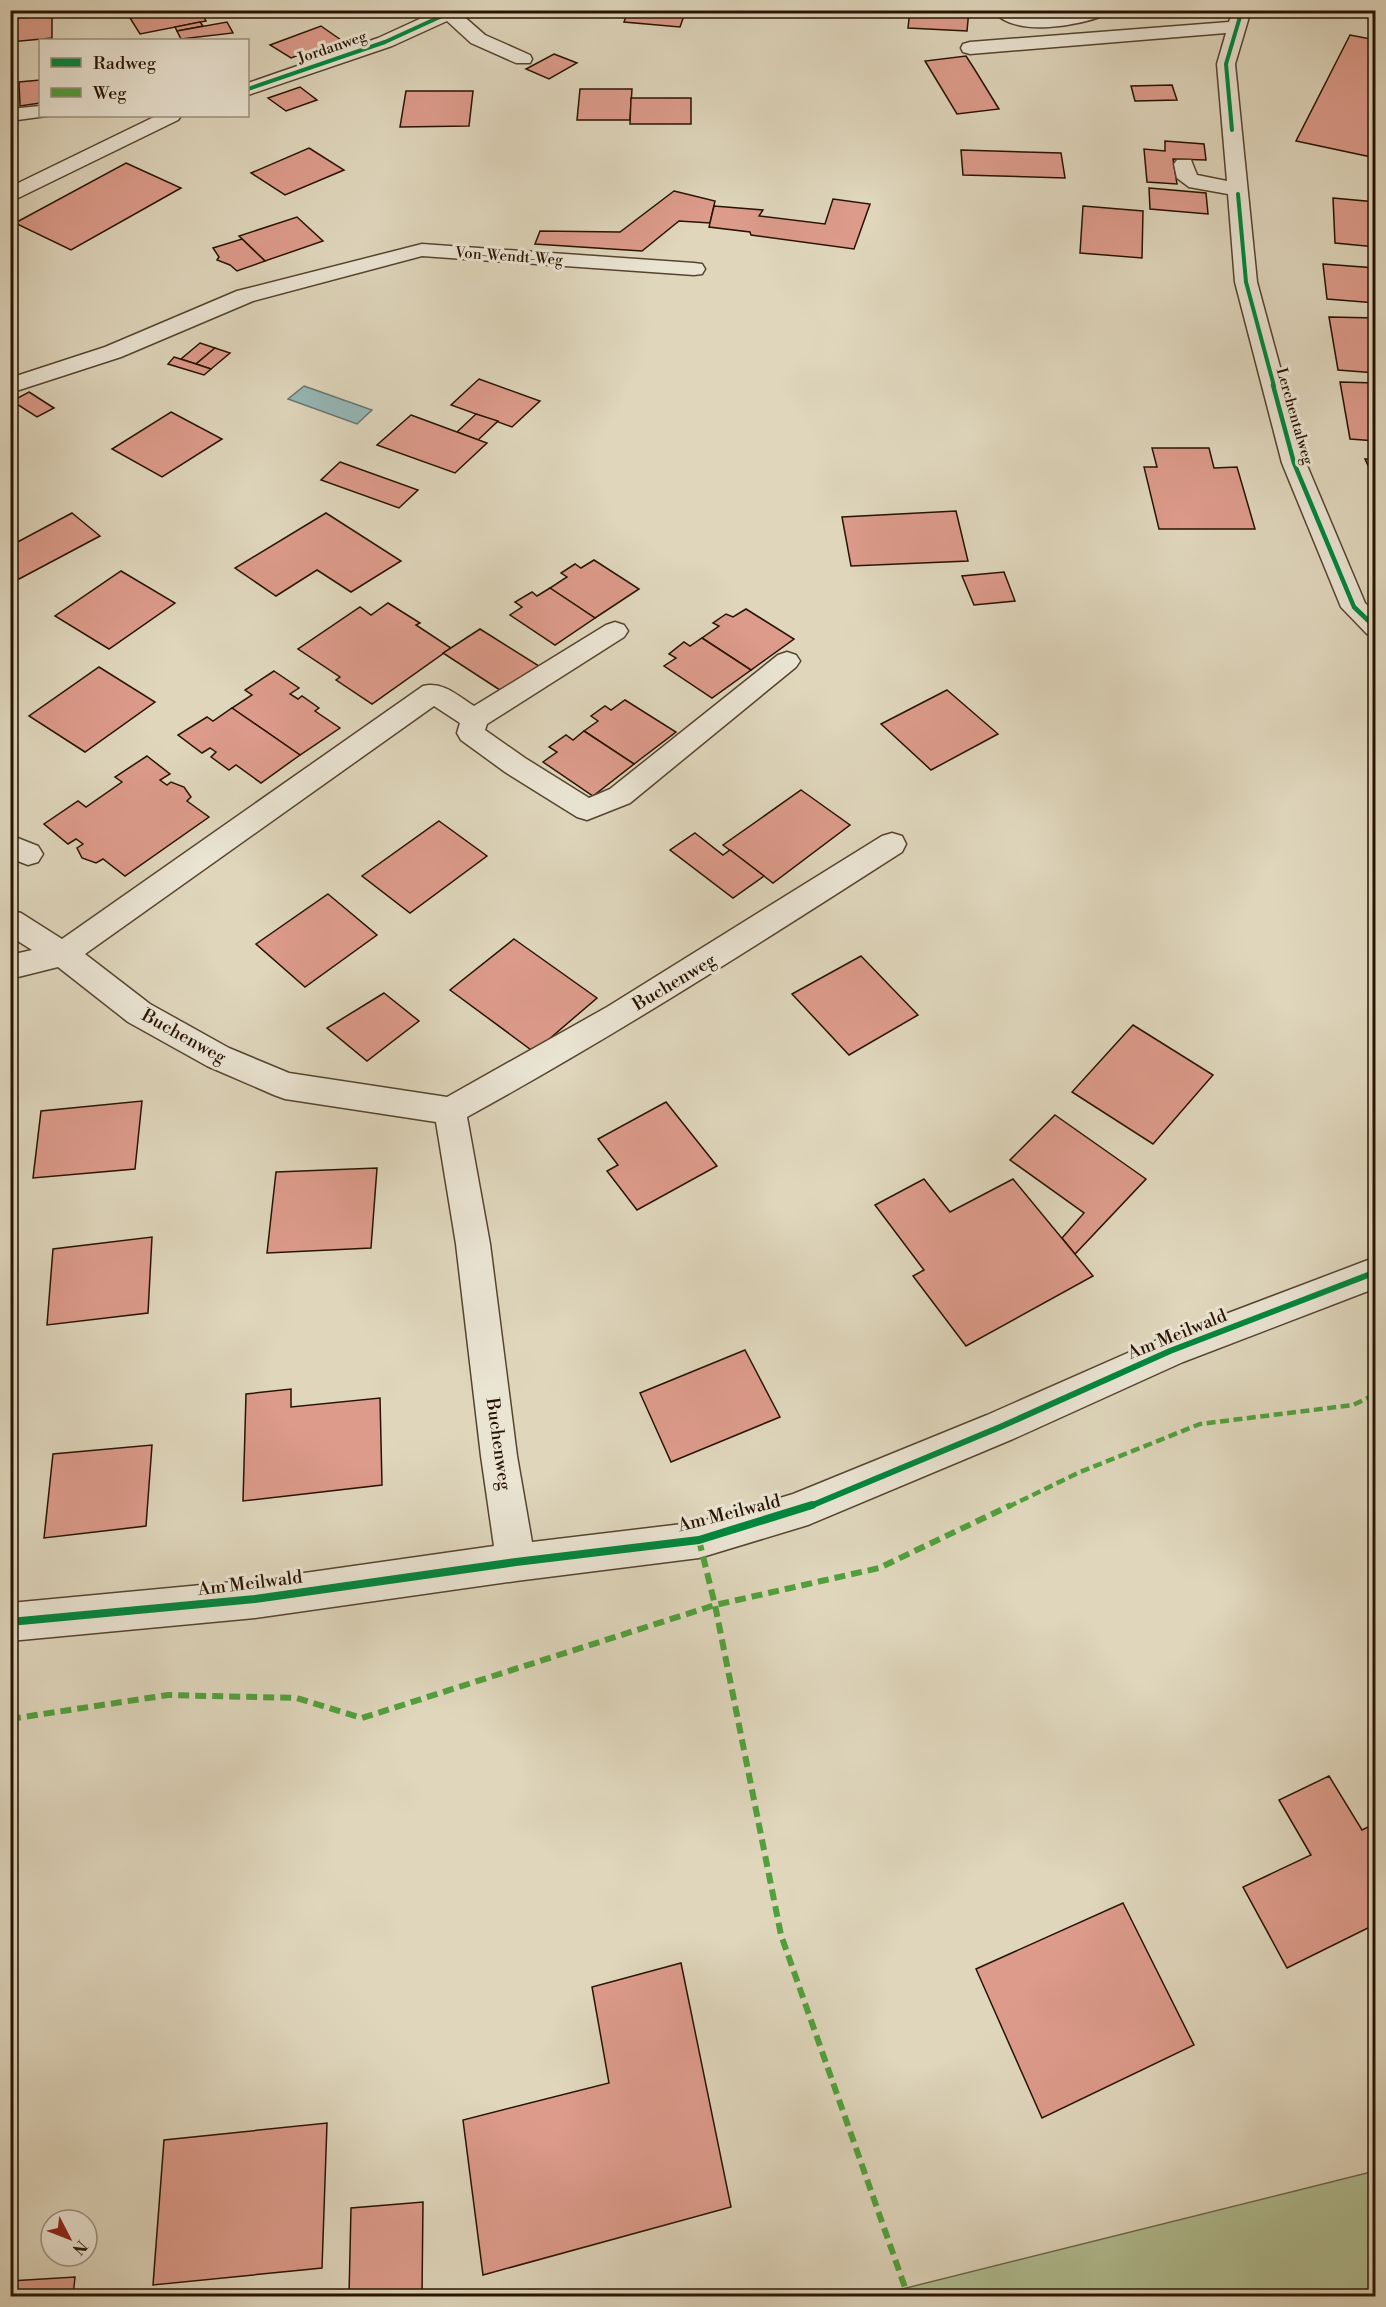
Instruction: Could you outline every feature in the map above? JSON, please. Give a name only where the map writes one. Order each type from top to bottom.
[{"type":"street","points":[[1001,10],[1007,15],[1027,21],[1046,22],[1068,20],[1102,10]]},
{"type":"street","points":[[452,12],[478,39],[523,59]]},
{"type":"street","name":"Jordanweg","points":[[249,89],[385,42],[452,12]]},
{"type":"street","points":[[970,48],[1240,19]]},
{"type":"street","name":"Lerchentalweg","points":[[1240,19],[1226,64],[1246,282],[1294,463],[1354,607],[1376,628]]},
{"type":"street","points":[[10,116],[39,112]]},
{"type":"street","points":[[10,196],[66,166],[169,117]]},
{"type":"street","points":[[1184,165],[1187,178],[1196,183],[1238,191]]},
{"type":"street","name":"Von-Wendt-Weg","points":[[10,386],[113,352],[245,296],[422,250],[694,269]]},
{"type":"street","points":[[615,632],[474,719],[471,733],[514,765],[587,810],[620,796],[787,661]]},
{"type":"street","points":[[10,967],[63,954],[433,693],[474,719]]},
{"type":"street","name":"Buchenweg","points":[[10,921],[63,954],[139,1013],[218,1057],[285,1086],[450,1111],[535,1066],[718,956],[892,844]]},
{"type":"street","name":"Buchenweg","points":[[450,1111],[473,1244],[499,1456],[516,1562]]},
{"type":"street","name":"Am Meilwald","points":[[10,1622],[255,1599],[516,1562],[699,1540],[795,1512],[1000,1427],[1170,1351],[1376,1272]]},
{"type":"green space","points":[[1375,2171],[1375,2296],[874,2296]]},
{"type":"water","points":[[304,386],[372,410],[357,424],[288,399]]},
{"type":"building","points":[[168,10],[200,10],[206,21],[140,34],[130,18]]},
{"type":"building","points":[[628,10],[686,10],[680,27],[624,22]]},
{"type":"building","points":[[910,10],[969,10],[967,31],[908,28]]},
{"type":"building","points":[[52,15],[52,38],[10,42],[10,19]]},
{"type":"building","points":[[200,22],[203,26],[177,31],[175,27]]},
{"type":"building","points":[[227,22],[233,33],[181,39],[177,31]]},
{"type":"building","points":[[321,26],[341,40],[291,58],[270,45]]},
{"type":"building","points":[[1350,35],[1376,40],[1376,158],[1296,141]]},
{"type":"building","points":[[554,54],[577,63],[549,79],[526,69]]},
{"type":"building","points":[[966,56],[999,109],[957,114],[925,61]]},
{"type":"building","points":[[39,80],[39,103],[20,106],[19,82]]},
{"type":"building","points":[[1172,85],[1177,100],[1135,101],[1131,86]]},
{"type":"building","points":[[300,87],[317,100],[286,111],[268,98]]},
{"type":"building","points":[[580,89],[632,89],[630,120],[577,120]]},
{"type":"building","points":[[406,91],[473,91],[469,126],[400,127]]},
{"type":"building","points":[[631,98],[691,98],[691,124],[630,124]]},
{"type":"building","points":[[1165,141],[1204,144],[1206,160],[1173,159],[1177,184],[1147,182],[1144,149],[1165,151]]},
{"type":"building","points":[[309,148],[344,170],[285,195],[251,173]]},
{"type":"building","points":[[961,150],[1061,153],[1065,178],[963,175]]},
{"type":"building","points":[[126,163],[181,188],[71,250],[15,223]]},
{"type":"building","points":[[1149,188],[1206,193],[1208,214],[1150,209]]},
{"type":"building","points":[[674,191],[715,201],[710,223],[679,221],[642,251],[535,244],[540,231],[620,232]]},
{"type":"building","points":[[1333,198],[1376,202],[1376,247],[1335,243]]},
{"type":"building","points":[[833,199],[870,204],[854,249],[709,227],[714,206],[763,210],[759,216],[825,224]]},
{"type":"building","points":[[1083,206],[1143,211],[1142,258],[1080,253]]},
{"type":"building","points":[[297,217],[323,241],[265,261],[239,236]]},
{"type":"building","points":[[242,239],[265,261],[237,271],[230,265],[217,260],[219,257],[213,248]]},
{"type":"building","points":[[1323,264],[1376,268],[1376,303],[1327,299]]},
{"type":"building","points":[[1329,317],[1376,318],[1376,373],[1338,370]]},
{"type":"building","points":[[200,343],[215,348],[196,364],[181,359]]},
{"type":"building","points":[[215,348],[230,353],[211,369],[196,364]]},
{"type":"building","points":[[174,357],[211,369],[204,375],[168,364]]},
{"type":"building","points":[[479,379],[540,401],[512,427],[451,405]]},
{"type":"building","points":[[1340,382],[1376,383],[1376,441],[1350,439]]},
{"type":"building","points":[[29,392],[54,408],[37,417],[12,401]]},
{"type":"building","points":[[171,412],[222,439],[162,477],[112,449]]},
{"type":"building","points":[[476,414],[498,421],[478,440],[457,432]]},
{"type":"building","points":[[411,415],[487,443],[455,473],[377,445]]},
{"type":"building","points":[[1152,448],[1209,448],[1214,468],[1237,467],[1255,529],[1159,529],[1144,467],[1157,467]]},
{"type":"building","points":[[1365,459],[1376,459],[1376,483]]},
{"type":"building","points":[[340,462],[418,490],[399,508],[321,480]]},
{"type":"building","points":[[956,511],[968,561],[851,566],[842,517]]},
{"type":"building","points":[[72,513],[100,536],[19,579],[10,571],[10,546]]},
{"type":"building","points":[[326,513],[401,561],[351,592],[317,570],[276,596],[235,568]]},
{"type":"building","points":[[594,560],[639,589],[595,618],[550,588],[567,577],[561,573],[575,564],[581,568]]},
{"type":"building","points":[[121,571],[175,603],[109,649],[55,616]]},
{"type":"building","points":[[1004,572],[1015,601],[974,605],[962,576]]},
{"type":"building","points":[[550,588],[595,618],[555,645],[510,615],[522,607],[515,602],[532,592],[537,596]]},
{"type":"building","points":[[388,603],[420,623],[416,625],[451,648],[372,704],[336,680],[340,677],[298,649],[360,607],[371,615]]},
{"type":"building","points":[[746,609],[794,639],[751,670],[702,638],[719,626],[713,623],[726,614],[733,617]]},
{"type":"building","points":[[480,629],[539,666],[503,692],[443,653]]},
{"type":"building","points":[[702,638],[751,670],[712,698],[664,666],[676,658],[669,654],[684,642],[690,646]]},
{"type":"building","points":[[99,667],[155,702],[85,752],[29,716]]},
{"type":"building","points":[[274,671],[299,688],[290,694],[298,699],[302,696],[319,708],[315,711],[340,728],[300,755],[232,708],[252,695],[245,690]]},
{"type":"building","points":[[947,690],[998,734],[931,770],[881,724]]},
{"type":"building","points":[[625,700],[676,732],[634,764],[584,731],[598,721],[591,716],[605,706],[611,710]]},
{"type":"building","points":[[232,708],[300,755],[261,783],[236,765],[229,770],[211,757],[216,752],[210,748],[202,753],[178,735],[207,717],[213,721]]},
{"type":"building","points":[[584,731],[634,764],[593,796],[543,762],[557,752],[549,747],[566,735],[573,740]]},
{"type":"building","points":[[147,756],[170,774],[160,780],[167,785],[171,782],[184,787],[191,797],[187,801],[209,817],[125,876],[103,859],[96,863],[82,858],[77,848],[83,844],[76,839],[68,844],[44,824],[78,801],[86,807],[122,782],[115,777]]},
{"type":"building","points":[[801,790],[850,825],[773,883],[723,845]]},
{"type":"building","points":[[439,821],[487,856],[410,913],[362,876]]},
{"type":"building","points":[[695,833],[723,855],[730,850],[764,876],[733,898],[670,850]]},
{"type":"building","points":[[328,894],[377,935],[305,987],[256,944]]},
{"type":"building","points":[[514,939],[597,998],[534,1052],[450,990]]},
{"type":"building","points":[[861,956],[918,1015],[849,1055],[792,994]]},
{"type":"building","points":[[384,993],[419,1021],[367,1061],[327,1028]]},
{"type":"building","points":[[1133,1025],[1213,1075],[1153,1144],[1072,1092]]},
{"type":"building","points":[[142,1101],[135,1169],[33,1178],[41,1111]]},
{"type":"building","points":[[666,1102],[717,1166],[637,1210],[607,1171],[618,1165],[598,1139]]},
{"type":"building","points":[[1055,1115],[1146,1179],[1075,1254],[1062,1238],[1084,1213],[1010,1160]]},
{"type":"building","points":[[377,1168],[371,1248],[267,1253],[276,1172]]},
{"type":"building","points":[[924,1179],[950,1212],[1013,1179],[1093,1276],[966,1346],[913,1276],[924,1270],[875,1205]]},
{"type":"building","points":[[152,1237],[148,1313],[47,1325],[53,1249]]},
{"type":"building","points":[[745,1350],[780,1417],[671,1462],[640,1393]]},
{"type":"building","points":[[291,1389],[291,1407],[380,1398],[382,1485],[243,1501],[246,1394]]},
{"type":"building","points":[[152,1445],[146,1526],[44,1538],[53,1454]]},
{"type":"building","points":[[1329,1776],[1362,1830],[1376,1823],[1376,1924],[1287,1968],[1243,1887],[1311,1855],[1279,1800]]},
{"type":"building","points":[[1123,1903],[1194,2045],[1042,2118],[976,1969]]},
{"type":"building","points":[[681,1963],[731,2207],[483,2275],[463,2120],[609,2083],[592,1987]]},
{"type":"building","points":[[327,2123],[322,2268],[153,2285],[164,2140]]},
{"type":"building","points":[[423,2202],[422,2296],[349,2296],[351,2208]]},
{"type":"building","points":[[75,2277],[73,2296],[10,2296],[10,2281]]},
{"type":"marked path","points":[[10,1719],[168,1695],[297,1698],[362,1718],[715,1605],[879,1568],[1080,1472],[1200,1424],[1353,1405],[1376,1394]]},
{"type":"marked path","points":[[699,1540],[715,1605],[781,1935],[908,2296]]},
{"type":"cycle path","points":[[249,89],[385,42],[455,10]]},
{"type":"cycle path","points":[[1232,130],[1226,64],[1242,10]]},
{"type":"cycle path","points":[[1238,194],[1246,282],[1294,463],[1354,607],[1376,628]]},
{"type":"cycle path","points":[[10,1622],[255,1599],[516,1562],[699,1540],[795,1512],[1000,1427],[1170,1351],[1376,1272]]}]
